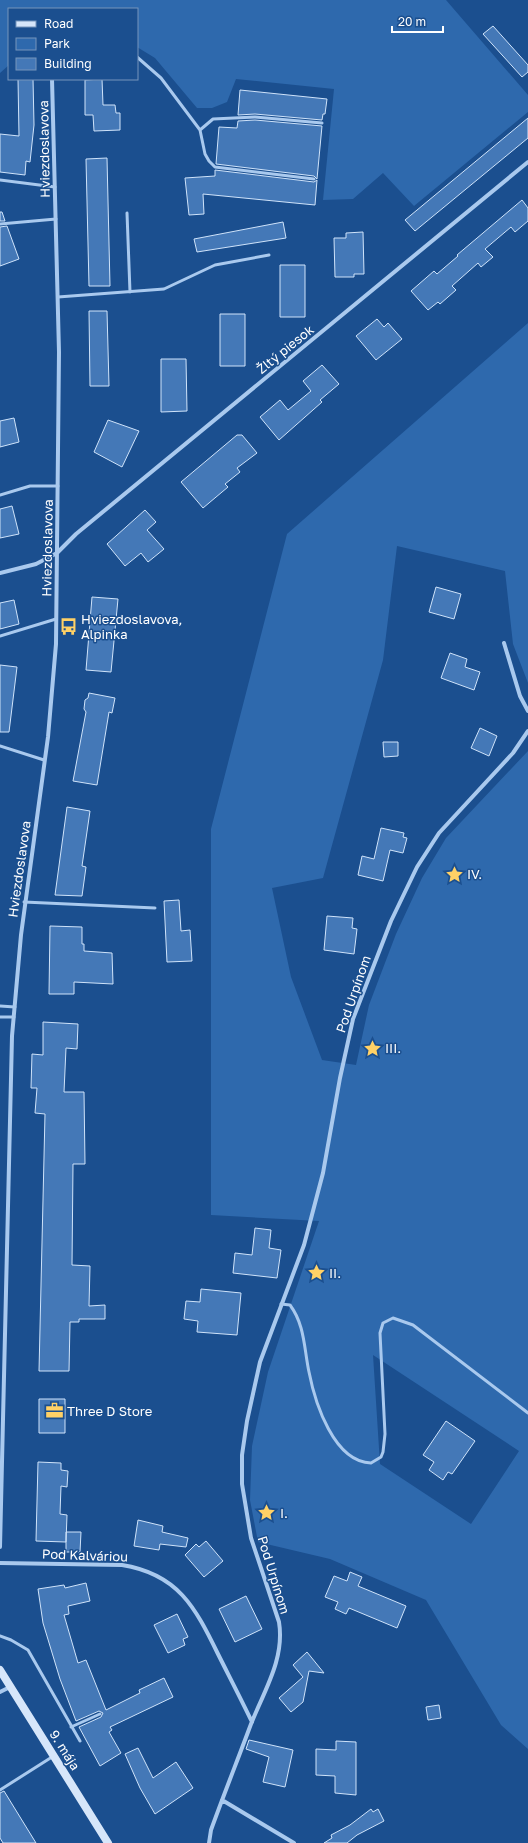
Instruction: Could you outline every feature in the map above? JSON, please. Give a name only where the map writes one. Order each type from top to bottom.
[{"type":"main road","name":"9. mája","points":[[0,1670],[108,1843]]},
{"type":"street","name":"Hviezdoslavova","points":[[0,1547],[14,1017],[24,902],[44,760],[56,644],[58,553],[58,297],[52,80]]},
{"type":"street","name":"Žltý piesok","points":[[0,573],[36,564],[58,553],[76,534],[528,162]]},
{"type":"street","points":[[504,643],[520,696],[528,711]]},
{"type":"street","name":"Pod Urpínom","points":[[209,1843],[211,1830],[274,1669],[280,1646],[280,1631],[276,1612],[251,1538],[241,1470],[254,1385],[260,1362],[304,1245],[323,1173],[340,1078],[353,1019],[391,921],[417,867],[439,833],[513,753],[528,730]]},
{"type":"street","name":"Pod Kalváriou","points":[[0,1563],[122,1565],[138,1568],[161,1577],[181,1593],[196,1613],[252,1722]]},
{"type":"street","points":[[0,1692],[11,1686]]},
{"type":"street","points":[[222,1800],[294,1843]]},
{"type":"lane","points":[[138,58],[161,78],[200,130],[205,154],[215,167],[314,179]]},
{"type":"lane","points":[[200,130],[213,120],[255,117],[322,124]]},
{"type":"lane","points":[[0,180],[55,187]]},
{"type":"lane","points":[[127,213],[130,292]]},
{"type":"lane","points":[[0,224],[56,219]]},
{"type":"lane","points":[[58,297],[164,289],[214,265],[269,255]]},
{"type":"lane","points":[[0,494],[30,486],[58,486]]},
{"type":"lane","points":[[0,636],[56,619]]},
{"type":"lane","points":[[0,746],[44,760]]},
{"type":"lane","points":[[24,902],[155,908]]},
{"type":"lane","points":[[0,1006],[15,1007]]},
{"type":"lane","points":[[0,1017],[14,1017]]},
{"type":"lane","points":[[281,1304],[290,1305],[300,1322],[309,1373],[318,1406],[333,1437],[348,1455],[364,1463],[376,1461],[381,1457],[383,1452],[385,1434],[381,1383],[380,1333],[383,1323],[393,1318],[413,1324],[528,1413]]},
{"type":"lane","points":[[0,1636],[11,1640],[28,1650],[80,1741]]},
{"type":"lane","points":[[71,1727],[100,1714]]},
{"type":"lane","points":[[0,1790],[54,1756]]},
{"type":"green space","points":[[0,0],[446,0],[528,95],[528,112],[414,206],[383,173],[353,199],[323,200],[334,89],[236,79],[227,102],[212,108],[197,108],[155,58],[138,48],[138,8],[8,8],[8,66],[0,73]]},
{"type":"green space","points":[[528,323],[528,683],[513,644],[505,571],[397,546],[383,660],[323,878],[272,888],[291,977],[322,1060],[356,1065],[369,1005],[396,934],[422,878],[446,838],[528,751],[528,1749],[501,1725],[426,1600],[330,1559],[258,1542],[250,1500],[252,1446],[268,1372],[319,1221],[211,1215],[211,829],[287,534]],"holes":[[[373,1355],[519,1451],[471,1524],[380,1464]]]},
{"type":"building","points":[[493,26],[528,65],[528,72],[522,77],[483,34]]},
{"type":"building","points":[[18,80],[33,80],[34,125],[30,162],[26,161],[25,175],[0,172],[0,134],[19,136]]},
{"type":"building","points":[[85,80],[102,80],[103,105],[115,105],[116,113],[120,113],[120,130],[94,131],[93,115],[85,115]]},
{"type":"building","points":[[240,90],[327,99],[325,114],[323,114],[322,120],[255,114],[238,115]]},
{"type":"building","points":[[528,118],[528,138],[415,231],[405,220]]},
{"type":"building","points":[[255,120],[322,126],[317,179],[314,176],[216,164],[219,127],[237,128],[238,121]]},
{"type":"building","points":[[107,158],[110,286],[89,286],[86,159]]},
{"type":"building","points":[[215,170],[314,182],[317,180],[315,205],[203,194],[204,214],[189,215],[185,178],[215,176]]},
{"type":"building","points":[[522,200],[528,208],[528,221],[515,232],[511,227],[485,249],[493,257],[481,267],[478,263],[452,286],[456,290],[440,304],[438,302],[428,310],[411,291],[434,271],[437,274]]},
{"type":"building","points":[[0,212],[2,212],[5,221],[0,221]]},
{"type":"building","points":[[283,222],[286,238],[197,252],[194,239]]},
{"type":"building","points":[[7,226],[19,259],[0,266],[0,227]]},
{"type":"building","points":[[363,232],[364,274],[354,274],[354,277],[335,277],[334,238],[346,238],[346,233]]},
{"type":"building","points":[[280,265],[305,265],[305,317],[280,317]]},
{"type":"building","points":[[89,311],[107,311],[109,386],[90,386]]},
{"type":"building","points":[[220,314],[245,314],[245,366],[220,366]]},
{"type":"building","points":[[377,319],[384,327],[388,323],[402,339],[376,360],[356,336]]},
{"type":"building","points":[[161,359],[186,359],[187,411],[161,412]]},
{"type":"building","points":[[322,365],[339,384],[320,400],[322,402],[279,440],[260,417],[280,400],[288,410],[311,391],[303,381]]},
{"type":"building","points":[[14,418],[19,442],[0,447],[0,421]]},
{"type":"building","points":[[108,420],[139,431],[122,467],[94,452]]},
{"type":"building","points":[[237,435],[242,435],[257,453],[237,468],[240,472],[225,484],[228,487],[203,508],[181,482]]},
{"type":"building","points":[[12,506],[19,534],[0,538],[0,509]]},
{"type":"building","points":[[145,510],[156,522],[147,530],[164,549],[148,562],[141,553],[125,566],[107,544]]},
{"type":"building","points":[[436,587],[461,594],[454,619],[429,612]]},
{"type":"building","points":[[92,597],[118,599],[111,672],[86,670]]},
{"type":"building","points":[[14,600],[19,624],[0,629],[0,603]]},
{"type":"building","points":[[450,653],[467,659],[465,667],[480,672],[474,690],[441,678]]},
{"type":"building","points":[[0,665],[17,667],[9,732],[0,732]]},
{"type":"building","points":[[89,693],[115,698],[112,713],[109,712],[97,785],[73,781],[86,712],[84,709],[85,700],[88,698]]},
{"type":"building","points":[[480,728],[497,736],[489,756],[471,748]]},
{"type":"building","points":[[383,742],[398,742],[398,756],[384,757]]},
{"type":"building","points":[[67,807],[90,811],[82,866],[86,867],[82,896],[55,895]]},
{"type":"building","points":[[381,828],[404,833],[403,837],[407,838],[403,853],[390,850],[383,881],[358,875],[362,856],[374,859]]},
{"type":"building","points":[[179,900],[181,931],[190,930],[192,961],[167,962],[164,901]]},
{"type":"building","points":[[327,916],[353,918],[352,928],[357,929],[354,954],[324,950]]},
{"type":"building","points":[[50,926],[82,927],[82,944],[84,944],[84,951],[112,953],[113,984],[74,982],[74,994],[49,994]]},
{"type":"building","points":[[43,1022],[78,1024],[77,1049],[66,1048],[64,1092],[84,1092],[85,1164],[73,1164],[72,1265],[90,1266],[89,1306],[105,1305],[105,1319],[79,1319],[79,1322],[70,1322],[69,1371],[39,1371],[45,1114],[35,1113],[37,1088],[31,1088],[32,1054],[43,1055]]},
{"type":"building","points":[[255,1228],[271,1230],[269,1248],[281,1250],[277,1278],[233,1273],[235,1253],[252,1255]]},
{"type":"building","points":[[201,1289],[241,1293],[237,1335],[197,1332],[198,1321],[184,1319],[186,1301],[200,1302]]},
{"type":"building","points":[[39,1399],[65,1399],[65,1433],[39,1433]]},
{"type":"building","points":[[446,1421],[475,1441],[452,1474],[448,1472],[443,1480],[429,1470],[434,1462],[423,1455]]},
{"type":"building","points":[[38,1462],[61,1463],[61,1470],[68,1471],[67,1487],[61,1486],[60,1514],[67,1515],[66,1542],[36,1541]]},
{"type":"building","points":[[138,1520],[163,1526],[162,1532],[188,1538],[186,1547],[160,1544],[159,1550],[134,1546]]},
{"type":"building","points":[[66,1532],[81,1532],[80,1552],[66,1552]]},
{"type":"building","points":[[206,1541],[223,1561],[204,1577],[185,1555],[196,1544],[199,1547]]},
{"type":"building","points":[[350,1572],[362,1577],[358,1586],[406,1606],[397,1628],[349,1608],[346,1614],[335,1609],[338,1602],[325,1597],[334,1576],[347,1581]]},
{"type":"building","points":[[86,1583],[90,1601],[68,1606],[69,1614],[64,1615],[78,1663],[86,1660],[106,1710],[140,1693],[139,1690],[164,1678],[173,1697],[110,1727],[112,1730],[109,1732],[121,1753],[100,1766],[79,1727],[101,1717],[103,1713],[99,1711],[76,1721],[60,1679],[43,1623],[38,1589],[64,1585],[65,1588]]},
{"type":"building","points":[[246,1596],[262,1629],[235,1642],[219,1609]]},
{"type":"building","points":[[177,1614],[188,1637],[183,1639],[185,1645],[168,1653],[154,1625]]},
{"type":"building","points":[[307,1652],[324,1673],[309,1671],[303,1702],[291,1712],[279,1698],[303,1677],[293,1665]]},
{"type":"building","points":[[439,1705],[441,1718],[428,1720],[426,1707]]},
{"type":"building","points":[[249,1740],[293,1750],[285,1787],[263,1782],[269,1757],[246,1749]]},
{"type":"building","points":[[336,1741],[356,1742],[356,1795],[335,1793],[335,1776],[316,1775],[316,1749],[336,1750]]},
{"type":"building","points":[[138,1748],[153,1778],[176,1762],[193,1788],[155,1814],[140,1788],[125,1754]]},
{"type":"building","points":[[4,1791],[36,1843],[3,1843],[0,1838],[0,1793]]},
{"type":"building","points":[[371,1809],[373,1812],[378,1809],[384,1821],[357,1835],[347,1843],[324,1843],[332,1838],[331,1835],[350,1825]]},
{"type":"place","name":"Hviezdoslavova, Alpinka","points":[[68,626]]},
{"type":"place","name":"IV.","points":[[454,874]]},
{"type":"place","name":"III.","points":[[372,1048]]},
{"type":"place","name":"II.","points":[[316,1273]]},
{"type":"place","name":"Three D Store","points":[[54,1411]]},
{"type":"place","name":"I.","points":[[267,1513]]}]
